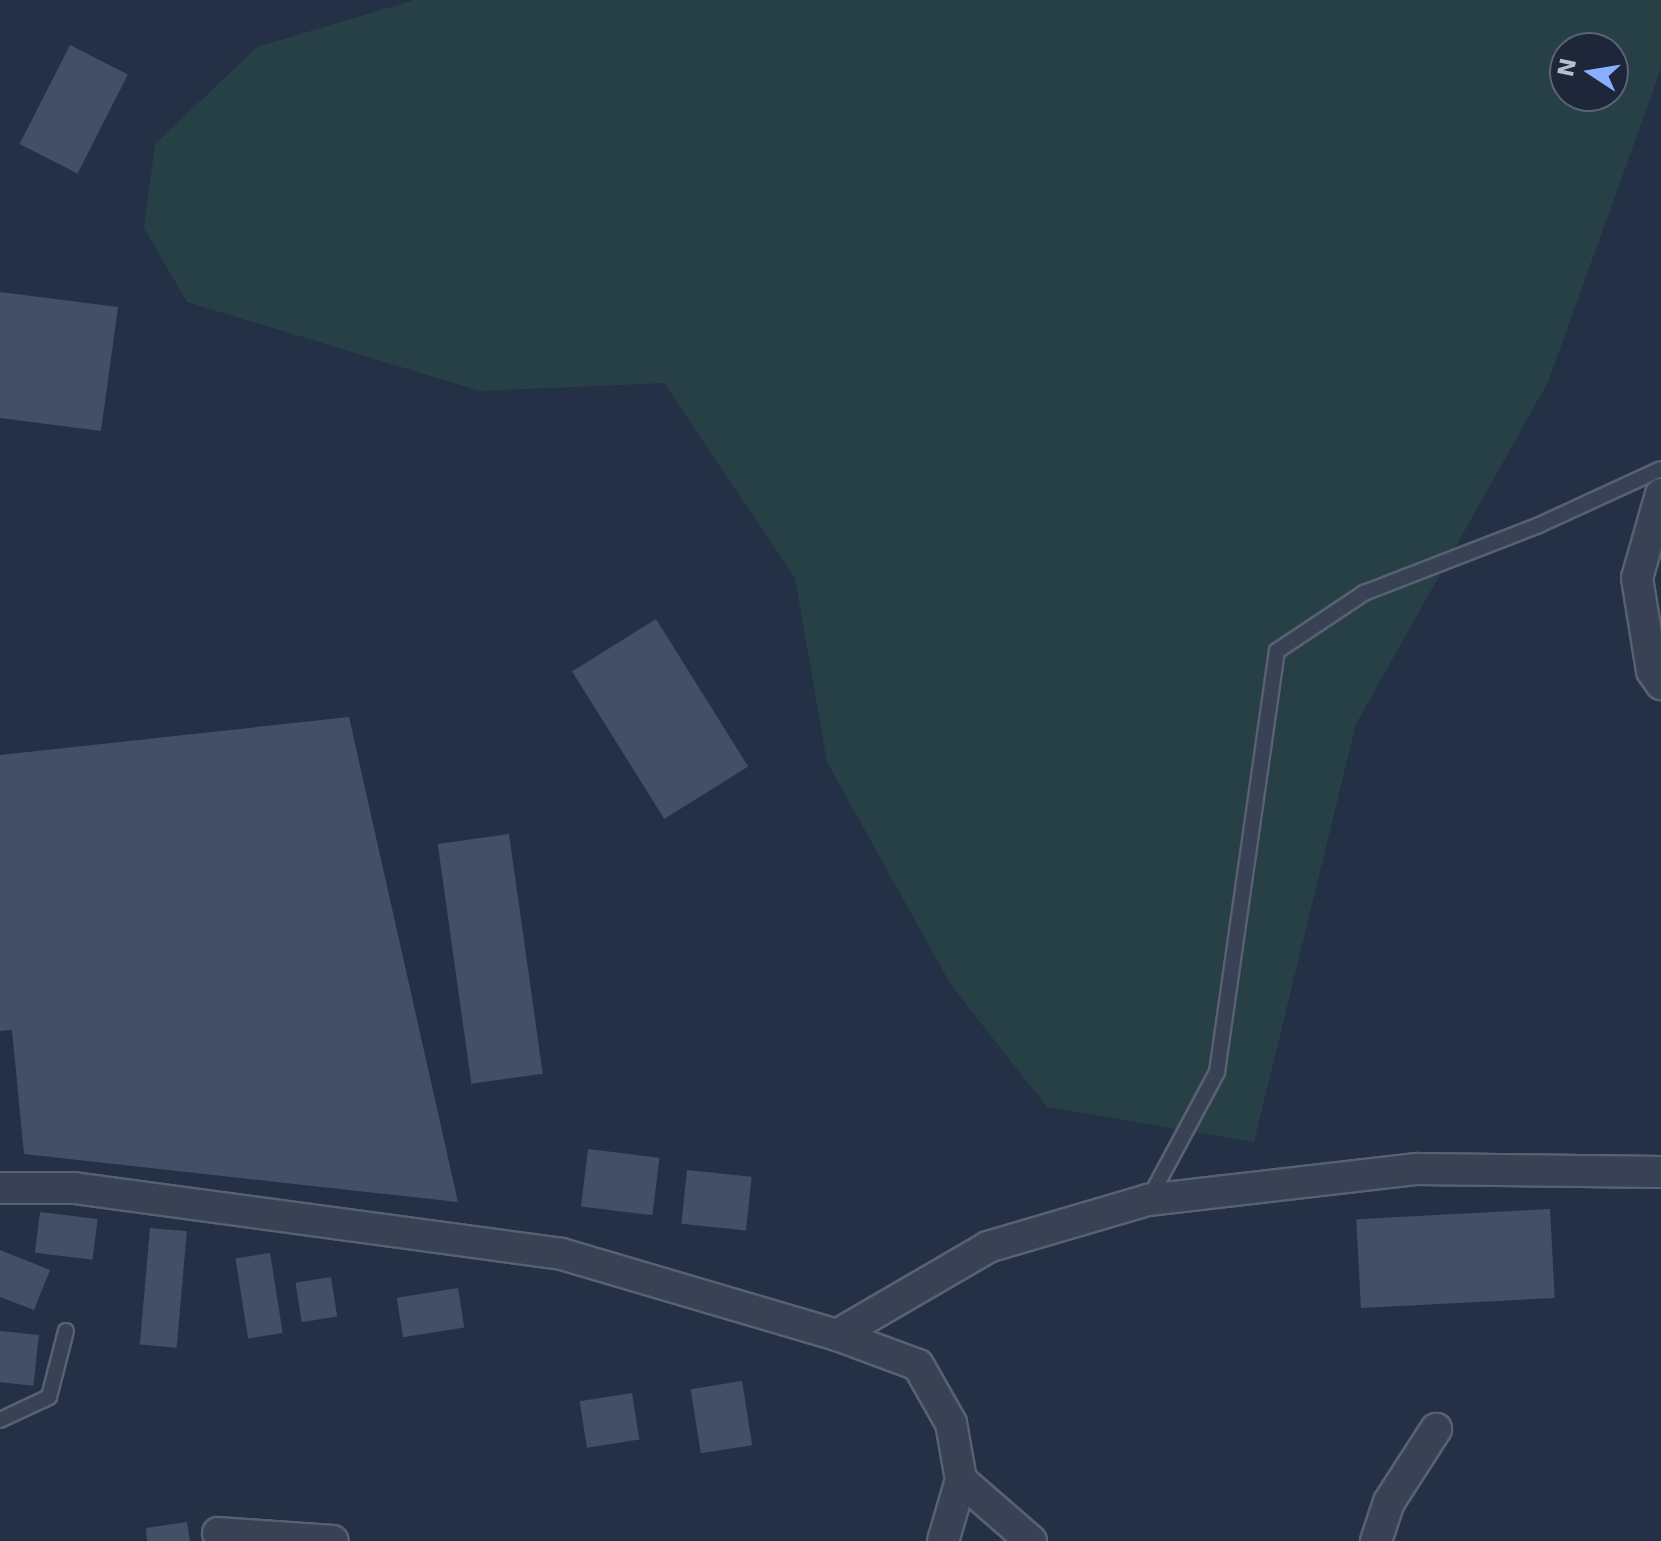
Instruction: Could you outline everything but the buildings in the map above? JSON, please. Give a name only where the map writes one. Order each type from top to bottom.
[{"type":"street","points":[[1661,494],[1637,578],[1652,671],[1661,684]]},
{"type":"street","points":[[837,1335],[988,1247],[1148,1200],[1417,1169],[1661,1172]]},
{"type":"street","points":[[0,1188],[74,1188],[562,1254],[837,1335],[918,1365],[951,1423],[961,1480],[943,1541]]},
{"type":"street","points":[[1376,1541],[1389,1502],[1436,1429]]},
{"type":"street","points":[[961,1480],[1031,1541]]},
{"type":"street","points":[[218,1533],[333,1541]]},
{"type":"lane","points":[[1148,1200],[1217,1072],[1277,651],[1364,593],[1537,526],[1661,469]]},
{"type":"lane","points":[[0,1420],[49,1397],[66,1331]]},
{"type":"green space","points":[[414,0],[1661,0],[1661,69],[1548,382],[1356,724],[1254,1142],[1047,1107],[951,985],[827,762],[795,578],[664,383],[480,391],[187,302],[144,228],[155,144],[257,47]]}]
